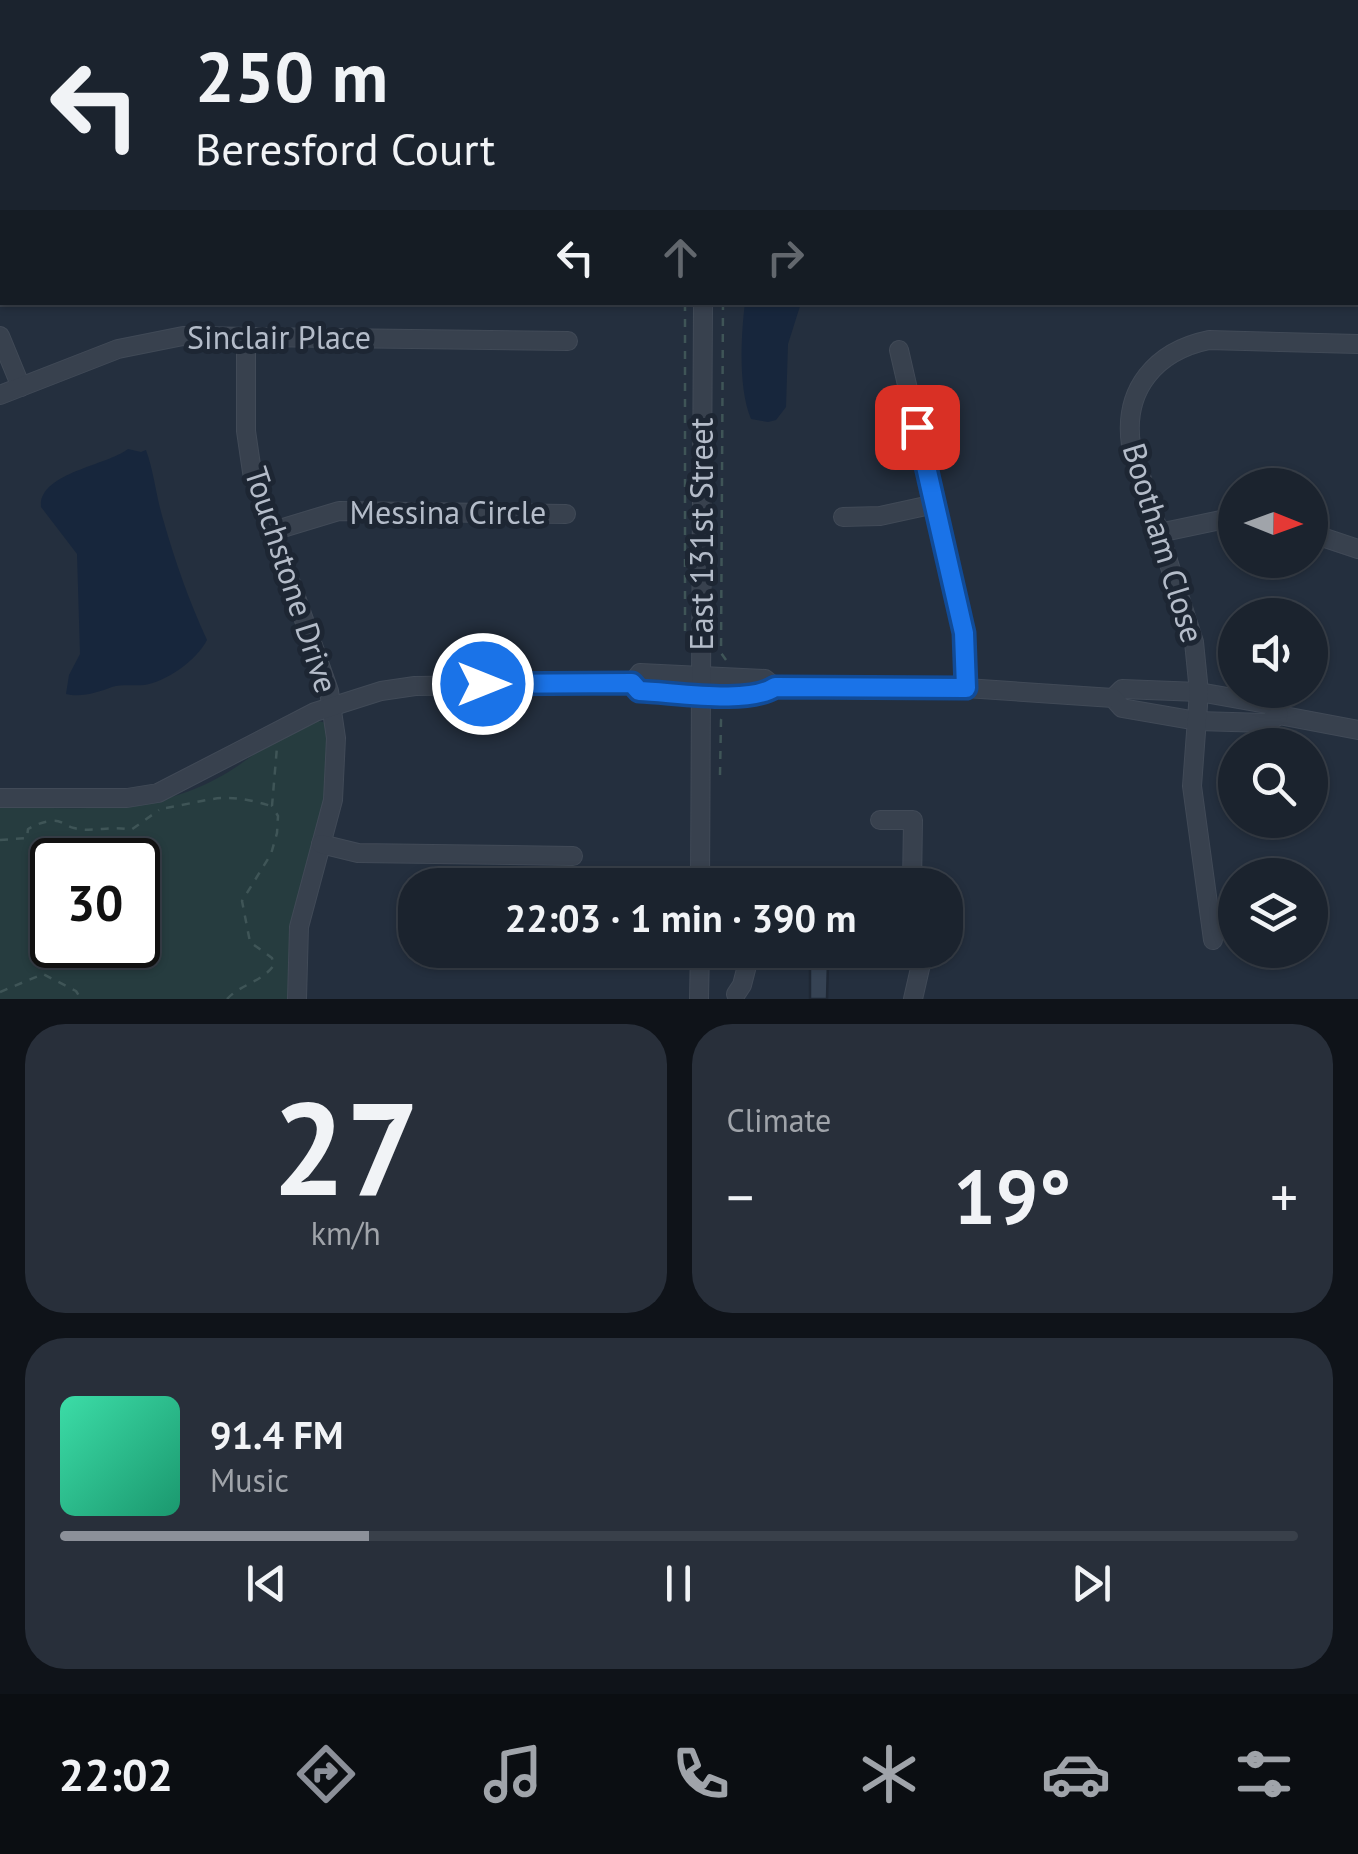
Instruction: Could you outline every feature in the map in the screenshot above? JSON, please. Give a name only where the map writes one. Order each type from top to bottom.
[{"type":"street","name":"East 131st Street","points":[[700,868],[704,305]]},
{"type":"street","points":[[0,336],[21,387]]},
{"type":"street","name":"Sinclair Place","points":[[0,395],[138,343],[183,336],[568,341]]},
{"type":"street","name":"Touchstone Drive","points":[[246,336],[247,447],[252,472],[332,706],[336,771],[322,844],[299,928],[297,999]]},
{"type":"street","name":"Bootham Close","points":[[1213,940],[1192,786],[1199,692],[1194,642],[1129,429],[1139,387],[1147,372],[1162,358],[1186,345],[1209,340],[1358,344]]},
{"type":"street","points":[[899,350],[964,633],[966,688]]},
{"type":"street","points":[[843,517],[880,516],[935,504]]},
{"type":"street","name":"Messina Circle","points":[[273,531],[338,512],[566,514]]},
{"type":"street","points":[[1159,532],[1218,520]]},
{"type":"street","points":[[1328,539],[1358,549]]},
{"type":"street","points":[[0,798],[142,796],[173,788],[332,706],[414,686],[632,683],[640,673],[764,695],[775,687],[966,688],[1113,698],[1122,708],[1197,721],[1267,723],[1279,715]]},
{"type":"street","points":[[1113,698],[1122,689],[1199,692],[1272,705],[1279,715],[1358,730]]},
{"type":"street","points":[[880,820],[913,820],[912,868]]},
{"type":"street","points":[[322,844],[358,853],[572,856]]},
{"type":"street","points":[[700,968],[699,993],[738,997],[747,968]]},
{"type":"street","points":[[913,999],[919,968]]},
{"type":"path","points":[[685,305],[685,629]]},
{"type":"path","points":[[723,305],[721,653],[726,660]]},
{"type":"path","points":[[720,775],[720,720],[727,709]]},
{"type":"path","points":[[228,999],[274,965],[272,958],[250,942],[242,901],[270,854],[277,833],[278,816],[272,806],[279,731]]},
{"type":"path","points":[[0,840],[26,838],[33,825],[51,821],[72,828],[131,830],[153,812],[204,798],[254,799],[272,806]]},
{"type":"path","points":[[0,992],[43,974],[76,992],[81,999]]},
{"type":"green space","points":[[315,720],[326,723],[329,732],[324,813],[290,999],[0,999],[0,807],[109,807],[163,799],[214,780],[276,739]]},
{"type":"water","points":[[745,305],[800,305],[788,344],[786,407],[776,420],[751,419],[742,377]]},
{"type":"water","points":[[128,449],[146,450],[172,550],[207,640],[188,662],[153,683],[116,686],[84,695],[66,694],[69,675],[80,654],[77,554],[41,507],[43,495],[61,478]]},
{"type":"building","points":[[810,968],[828,968],[827,999],[810,999]]},
{"type":"route","points":[[483,684],[632,683],[639,691],[727,695],[764,695],[775,687],[966,688],[964,633],[917,427]]}]
